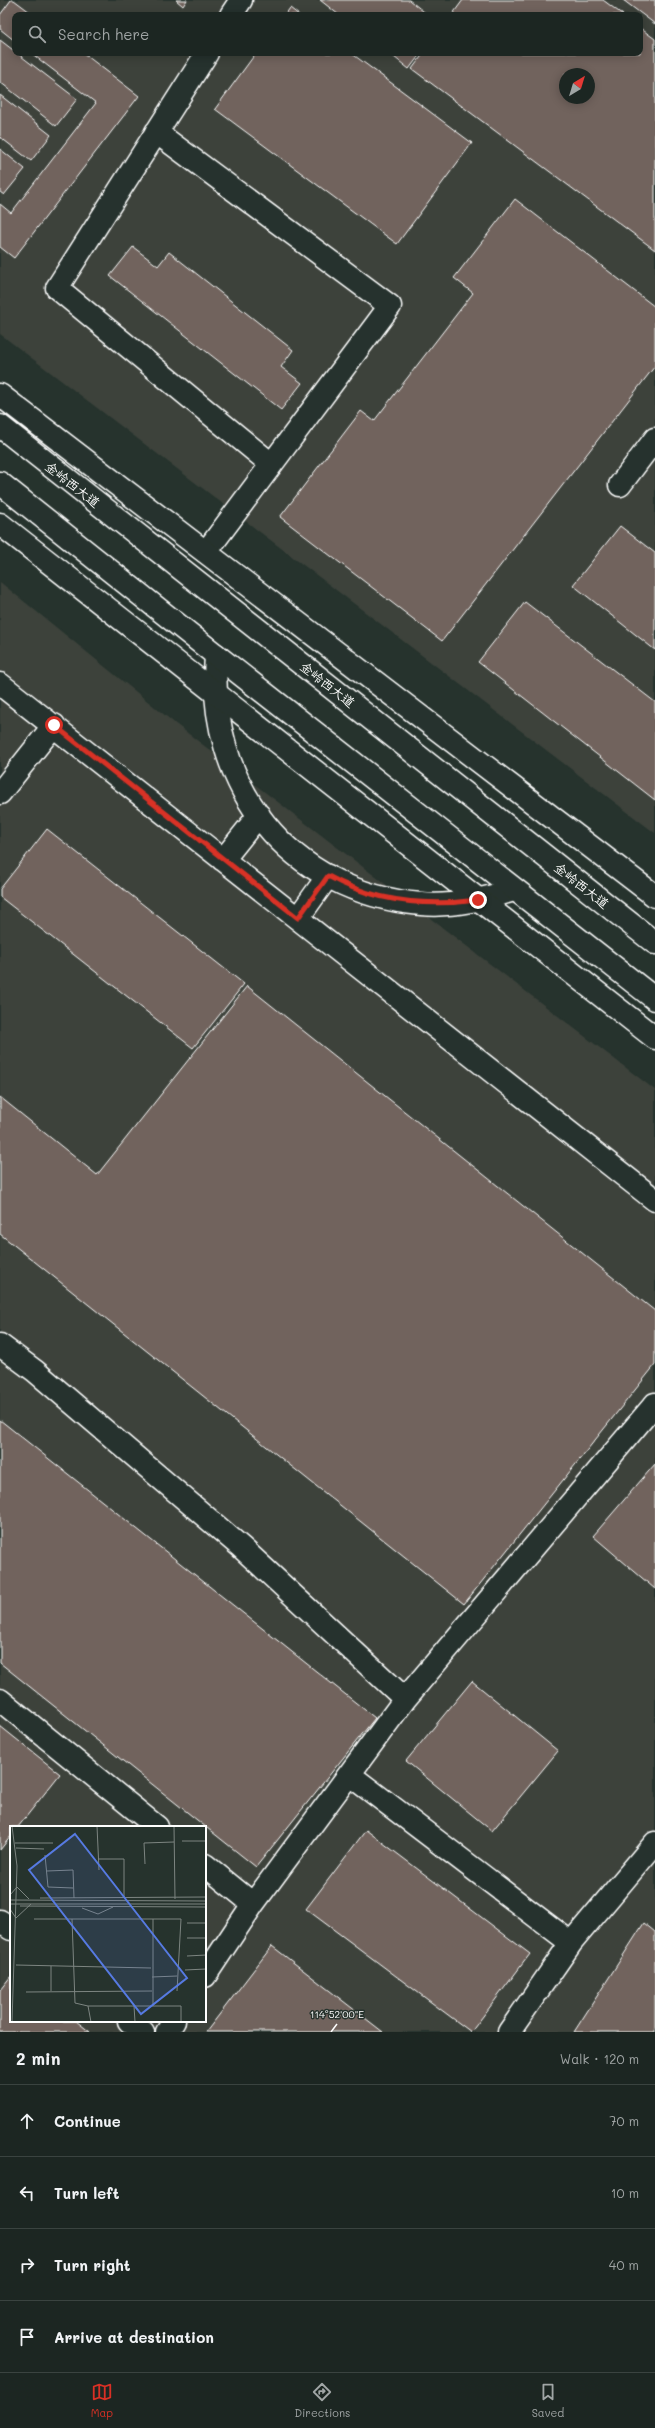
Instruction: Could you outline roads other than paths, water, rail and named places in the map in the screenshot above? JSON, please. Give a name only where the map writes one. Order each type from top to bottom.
[{"type":"street","points":[[233,12],[241,0]]},
{"type":"street","points":[[205,56],[57,288],[272,464]]},
{"type":"street","points":[[156,132],[390,306],[206,552]]},
{"type":"street","points":[[0,395],[654,893]]},
{"type":"street","name":"金岭西大道","points":[[0,426],[655,943]]},
{"type":"street","points":[[620,485],[655,439]]},
{"type":"street","points":[[0,483],[514,890],[655,999]]},
{"type":"street","points":[[0,524],[655,1038]]},
{"type":"street","points":[[216,655],[216,714],[222,743],[232,771],[259,815],[283,844],[307,863],[328,876],[362,892],[392,900],[422,904],[453,903],[478,900],[514,890]]},
{"type":"street","points":[[0,684],[54,725],[655,1200]]},
{"type":"street","points":[[0,793],[54,725]]},
{"type":"street","points":[[223,860],[259,815]]},
{"type":"street","points":[[298,918],[328,876]]},
{"type":"street","points":[[0,1345],[34,1371],[241,1547],[405,1699]]},
{"type":"street","points":[[206,1974],[253,1904],[405,1699],[655,1404]]},
{"type":"street","points":[[0,1700],[157,1826]]},
{"type":"street","points":[[350,1775],[572,1943]]},
{"type":"street","points":[[510,2032],[572,1943],[655,1843]]},
{"type":"street","points":[[206,1866],[253,1904]]},
{"type":"street","points":[[0,1921],[10,1928]]},
{"type":"street","points":[[130,2022],[143,2032]]},
{"type":"street","points":[[167,2032],[173,2022]]}]
